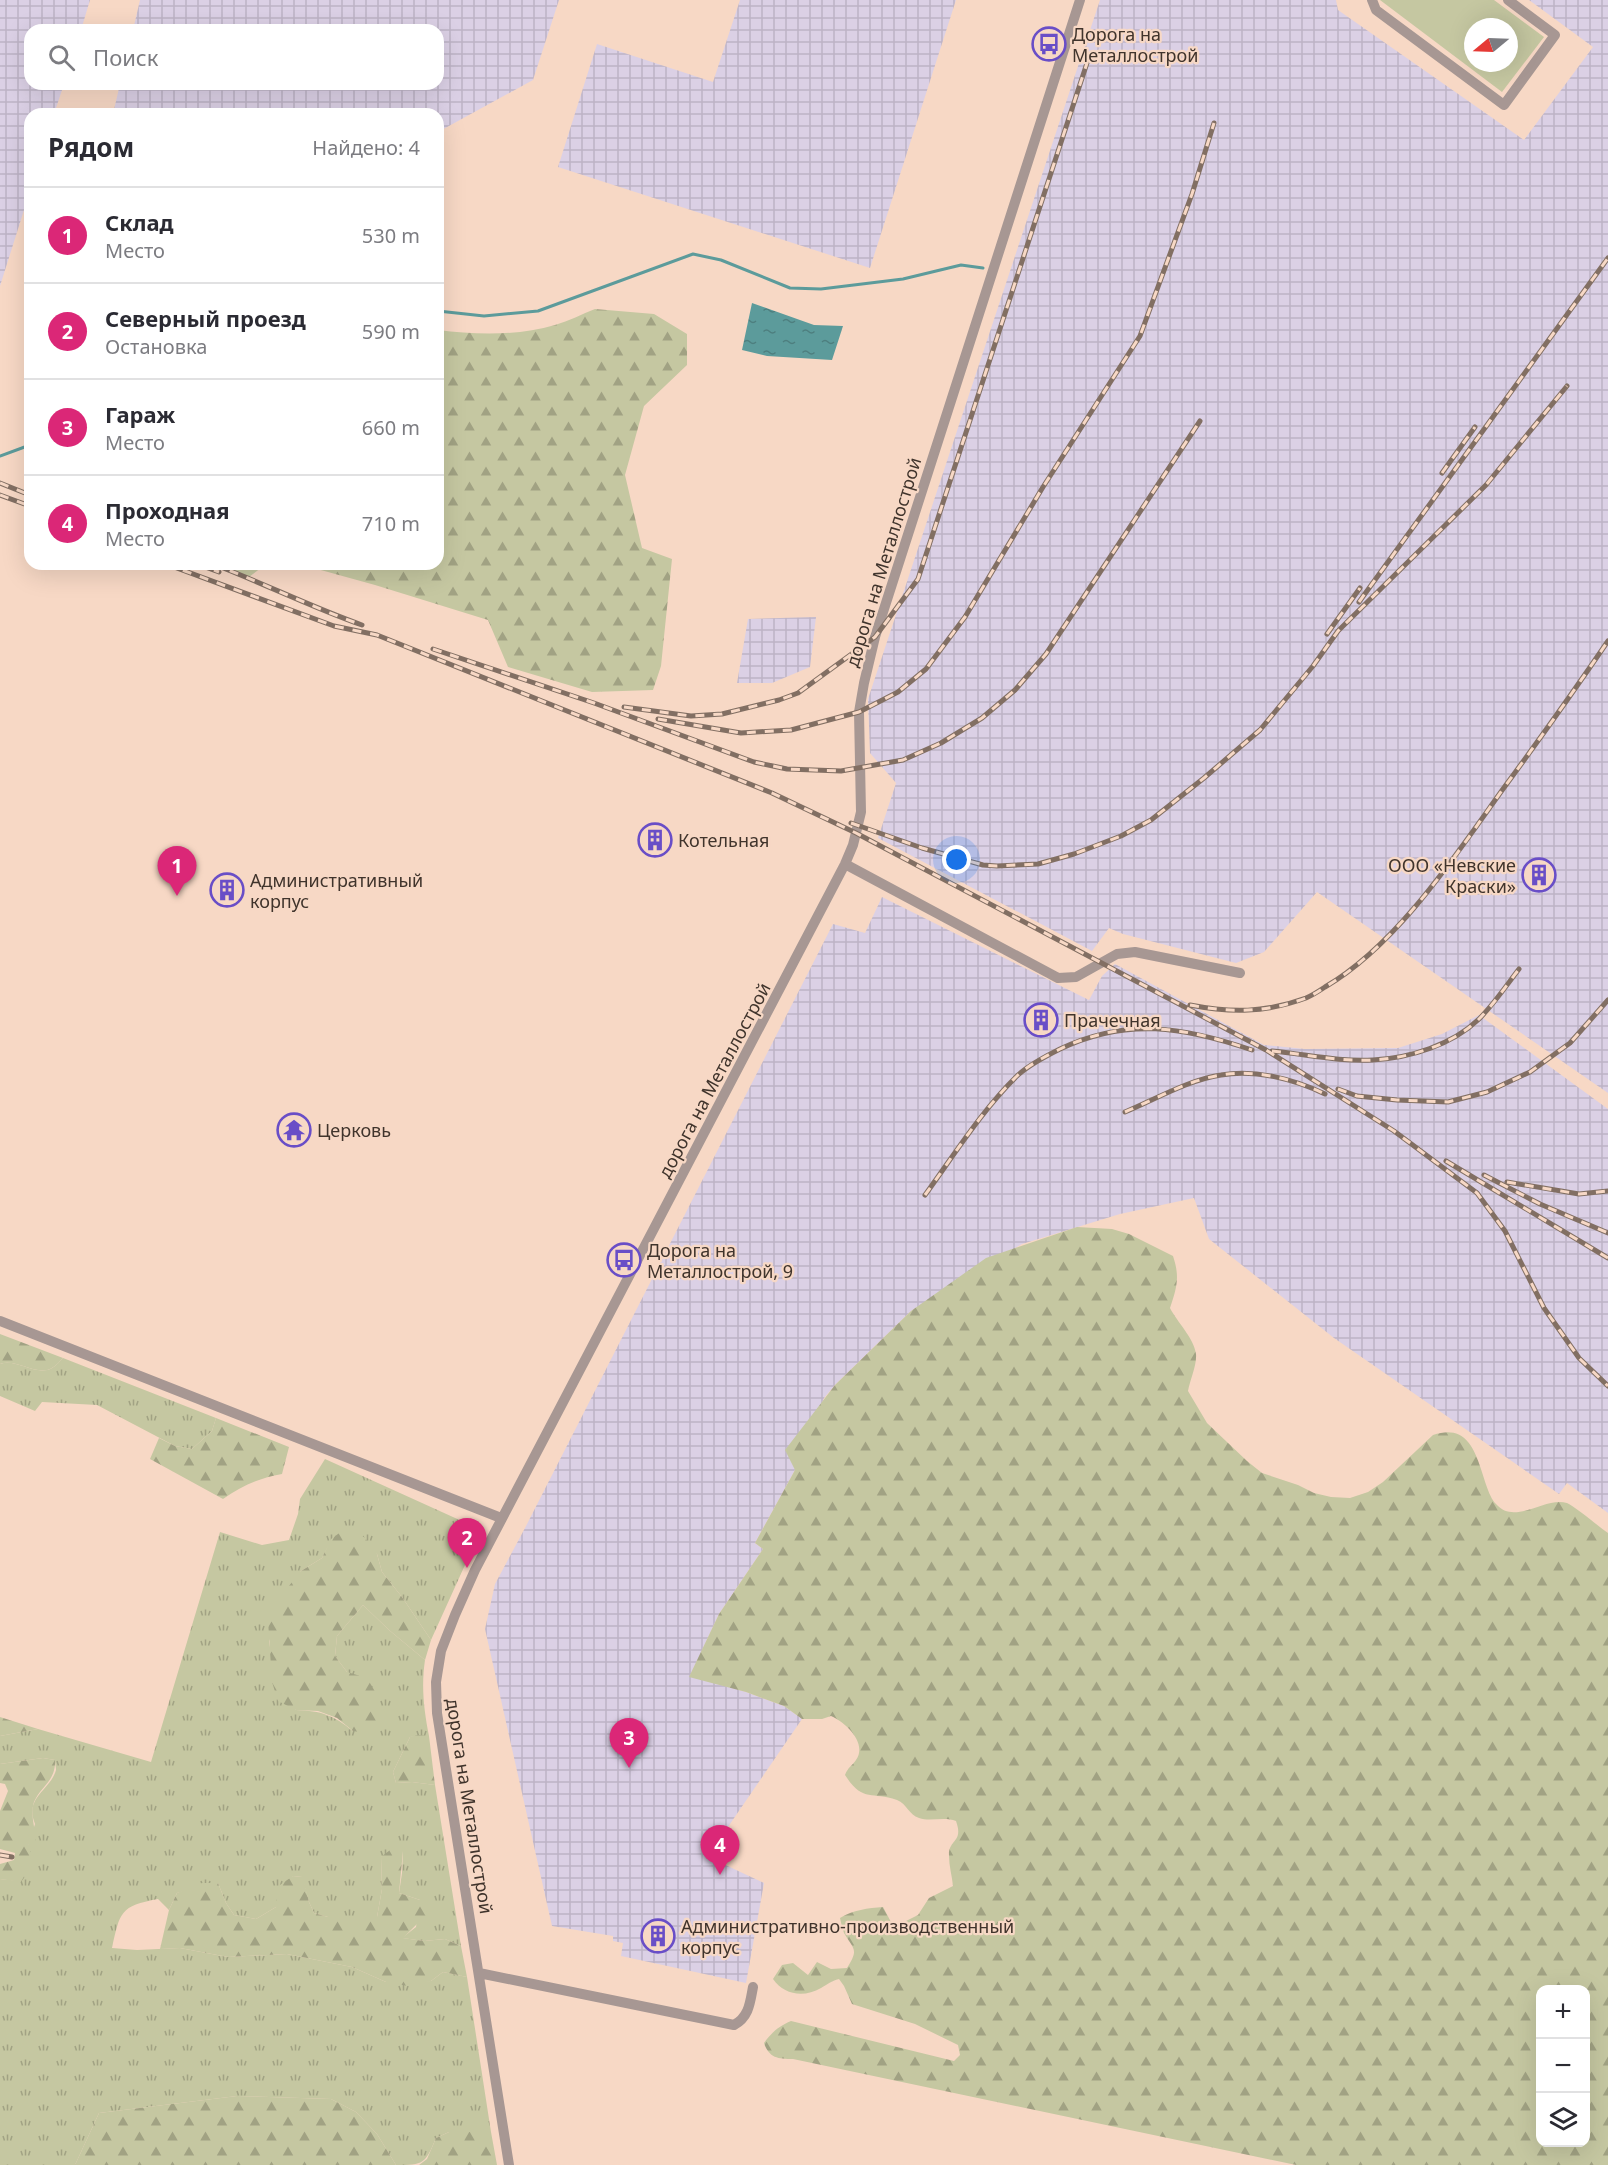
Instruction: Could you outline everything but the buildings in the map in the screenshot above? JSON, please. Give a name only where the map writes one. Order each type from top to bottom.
[{"type":"street","name":"дорога на Металлострой","points":[[509,2165],[442,1752],[436,1682],[441,1651],[454,1615],[501,1518],[853,845],[861,812],[860,712],[875,637],[1080,0]]},
{"type":"street","points":[[1372,0],[1376,10],[1504,105],[1556,35],[1508,0]]},
{"type":"street","points":[[845,864],[1058,978],[1076,977],[1117,954],[1135,952],[1240,973]]},
{"type":"street","points":[[0,1321],[501,1518]]},
{"type":"street","points":[[479,1972],[734,2025],[742,2021],[748,2011],[753,1987]]},
{"type":"shaded area","points":[[0,0],[90,0],[83,24],[24,24],[24,90],[62,90],[56,108],[24,108],[24,210],[0,286]]},
{"type":"shaded area","points":[[140,0],[559,0],[533,80],[444,129],[444,108],[114,108],[119,90],[444,90],[444,24],[134,24]]},
{"type":"shaded area","points":[[740,0],[956,0],[870,268],[558,167],[597,44],[713,82]]},
{"type":"shaded area","points":[[1100,0],[1336,0],[1338,10],[1524,140],[1593,47],[1529,0],[1608,0],[1608,1093],[1317,892],[1264,952],[1236,963],[1123,934],[1109,928],[1092,951],[878,838],[896,783],[870,753],[868,699]]},
{"type":"shaded area","points":[[816,617],[810,667],[772,683],[737,683],[748,619]]},
{"type":"shaded area","points":[[882,897],[1089,1000],[1102,976],[1115,964],[1264,1045],[1305,1049],[1398,1048],[1442,1034],[1479,1015],[1608,1109],[1608,1513],[1567,1483],[1559,1494],[1334,1338],[1209,1239],[1194,1198],[1120,1214],[1022,1244],[911,1311],[824,1398],[795,1470],[755,1543],[763,1549],[719,1614],[690,1676],[784,1706],[802,1719],[719,1840],[719,1862],[764,1883],[746,1983],[621,1956],[623,1943],[613,1941],[613,1936],[552,1926],[485,1629],[495,1584],[833,924],[865,933]]},
{"type":"green space","points":[[1380,0],[1494,0],[1544,37],[1518,71],[1518,18],[1464,18],[1464,63]]},
{"type":"green space","points":[[1475,72],[1517,72],[1502,92]]},
{"type":"green space","points":[[595,309],[654,314],[687,334],[687,365],[644,406],[625,475],[642,548],[672,559],[661,666],[653,690],[592,692],[508,667],[488,620],[321,570],[444,570],[444,331],[482,334],[512,333],[541,329]]},
{"type":"green space","points":[[233,570],[258,570],[249,577]]},
{"type":"green space","points":[[1077,1227],[1112,1229],[1129,1234],[1173,1256],[1177,1282],[1170,1308],[1189,1336],[1196,1354],[1188,1391],[1207,1423],[1262,1473],[1314,1493],[1350,1498],[1368,1492],[1383,1482],[1433,1435],[1449,1432],[1461,1436],[1470,1444],[1490,1495],[1504,1510],[1521,1512],[1549,1503],[1567,1503],[1608,1533],[1608,2165],[1296,2165],[771,2055],[764,2043],[776,2030],[791,2021],[954,2061],[960,2055],[958,2045],[915,2024],[852,2004],[839,1979],[815,1991],[801,1994],[783,1989],[773,1979],[782,1965],[793,1963],[808,1975],[817,1962],[831,1969],[847,1968],[854,1950],[844,1933],[840,1918],[861,1910],[883,1907],[891,1922],[900,1924],[918,1915],[929,1898],[953,1886],[949,1851],[958,1833],[956,1821],[919,1818],[897,1800],[868,1795],[851,1784],[845,1775],[856,1760],[859,1747],[853,1734],[837,1719],[831,1716],[822,1719],[802,1719],[784,1706],[746,1692],[689,1677],[719,1614],[763,1549],[755,1543],[795,1470],[785,1450],[835,1385],[911,1311],[986,1258]]},
{"type":"green space","points":[[0,1334],[63,1358],[46,1370],[13,1363],[0,1364]]},
{"type":"green space","points":[[63,1358],[216,1418],[212,1431],[192,1449],[175,1446],[97,1405],[42,1402],[35,1411],[0,1396],[0,1364],[13,1363],[46,1370]]},
{"type":"green space","points":[[216,1418],[289,1447],[282,1474],[251,1483],[223,1499],[150,1459],[159,1438],[175,1446],[192,1449],[212,1431]]},
{"type":"green space","points":[[325,1459],[475,1527],[479,1534],[431,1640],[382,1572],[377,1554],[332,1539],[322,1558],[301,1571],[269,1641],[272,1682],[296,1710],[327,1715],[353,1731],[347,1672],[335,1656],[337,1636],[363,1605],[425,1660],[423,1680],[429,1736],[410,1737],[393,1772],[396,1783],[412,1782],[435,1785],[461,1946],[445,1939],[424,1941],[402,1938],[416,1927],[420,1900],[399,1893],[403,1851],[381,1857],[382,1889],[377,1917],[328,1917],[314,1913],[302,1877],[293,1876],[276,1907],[256,1919],[234,1915],[218,1883],[177,1893],[169,1910],[158,1899],[129,1908],[117,1926],[112,1948],[137,1950],[180,1948],[228,1957],[287,1954],[352,1967],[386,1982],[431,1981],[443,1972],[467,1977],[491,2132],[449,2132],[436,2138],[426,2158],[422,2161],[396,2165],[377,2134],[356,2112],[331,2099],[237,2096],[99,2113],[75,2165],[0,2165],[0,1879],[21,1881],[35,1824],[32,1815],[33,1807],[56,1770],[55,1760],[43,1758],[0,1764],[0,1736],[38,1729],[151,1762],[220,1532],[262,1545],[289,1540],[298,1514],[300,1499]]},
{"type":"green space","points":[[349,1526],[365,1538],[377,1554],[382,1572],[431,1640],[425,1660],[363,1605],[337,1636],[335,1656],[347,1672],[367,1678],[384,1714],[373,1734],[353,1731],[337,1718],[318,1711],[296,1710],[278,1701],[272,1682],[268,1620],[276,1602],[301,1571],[322,1558],[331,1539]]},
{"type":"green space","points":[[0,1717],[38,1729],[0,1736]]},
{"type":"green space","points":[[429,1736],[435,1785],[412,1782],[396,1783],[393,1772],[410,1737]]},
{"type":"green space","points":[[43,1758],[55,1760],[55,1767],[51,1778],[34,1802],[36,1840],[28,1845],[35,1863],[21,1882],[0,1879],[0,1864],[14,1860],[15,1853],[0,1849],[0,1811],[8,1791],[5,1784],[0,1783],[0,1764]]},
{"type":"green space","points":[[394,1847],[403,1851],[399,1893],[420,1900],[428,1913],[403,1938],[424,1941],[445,1939],[461,1946],[467,1977],[443,1972],[431,1981],[408,1986],[386,1982],[352,1967],[287,1954],[228,1957],[180,1948],[160,1949],[169,1910],[177,1893],[202,1883],[218,1883],[234,1915],[256,1919],[276,1907],[277,1887],[293,1876],[303,1877],[314,1913],[328,1917],[377,1917],[382,1889],[381,1857]]},
{"type":"green space","points":[[237,2096],[331,2099],[356,2112],[377,2134],[396,2165],[75,2165],[99,2113]]},
{"type":"green space","points":[[449,2132],[491,2132],[497,2165],[419,2165],[427,2159],[436,2138]]},
{"type":"water","points":[[752,303],[814,325],[843,326],[832,360],[767,356],[742,350]]},
{"type":"waterway","points":[[444,312],[484,316],[538,311],[693,254],[721,260],[790,288],[821,289],[903,279],[961,265],[983,268]]},
{"type":"waterway","points":[[0,456],[24,447]]},
{"type":"railway","points":[[624,707],[691,716],[722,714],[798,693],[875,637],[918,579],[1087,63]]},
{"type":"railway","points":[[658,719],[741,733],[791,730],[859,712],[898,692],[926,669],[965,617],[1043,487],[1140,336],[1192,194],[1214,123]]},
{"type":"railway","points":[[1359,602],[1608,258]]},
{"type":"railway","points":[[851,823],[922,848],[983,865],[997,866],[1038,864],[1074,854],[1121,836],[1151,820],[1260,730],[1313,666],[1338,631],[1486,485],[1567,386]]},
{"type":"railway","points":[[433,649],[594,703],[754,762],[787,769],[841,771],[903,760],[941,743],[982,718],[1015,690],[1046,654],[1200,421]]},
{"type":"railway","points":[[1442,473],[1475,427]]},
{"type":"railway","points":[[0,483],[24,493]]},
{"type":"railway","points":[[0,495],[24,504]]},
{"type":"railway","points":[[182,570],[334,626],[377,635],[772,793],[856,833],[1266,1050],[1394,1131],[1477,1193],[1505,1231],[1544,1308],[1579,1358],[1608,1386]]},
{"type":"railway","points":[[214,570],[219,572]]},
{"type":"railway","points":[[228,570],[362,625]]},
{"type":"railway","points":[[1327,634],[1360,588]]},
{"type":"railway","points":[[1190,1005],[1248,1010],[1291,1003],[1320,990],[1351,969],[1376,948],[1400,924],[1445,870],[1608,641]]},
{"type":"railway","points":[[1272,1051],[1360,1060],[1387,1059],[1416,1053],[1443,1043],[1468,1028],[1495,1001],[1519,969]]},
{"type":"railway","points":[[1338,1089],[1357,1096],[1448,1102],[1487,1092],[1530,1072],[1570,1043],[1608,1000]]},
{"type":"railway","points":[[925,1195],[992,1103],[1028,1067],[1060,1049],[1109,1032],[1156,1029],[1203,1036],[1252,1050]]},
{"type":"railway","points":[[1125,1112],[1196,1081],[1234,1073],[1261,1074],[1300,1084],[1325,1094]]},
{"type":"railway","points":[[1446,1161],[1608,1258]]},
{"type":"railway","points":[[1484,1175],[1540,1204],[1608,1233]]},
{"type":"railway","points":[[1507,1182],[1579,1194],[1608,1191]]},
{"type":"railway","points":[[0,1855],[12,1857]]},
{"type":"place","name":"Дорога на Металлострой","points":[[1049,44]]},
{"type":"place","name":"Котельная","points":[[655,840]]},
{"type":"place","name":"ООО «Невские Краски»","points":[[1539,875]]},
{"type":"place","name":"Административный корпус","points":[[227,890]]},
{"type":"place","name":"Склад","points":[[177,896]]},
{"type":"place","name":"Прачечная","points":[[1041,1020]]},
{"type":"place","name":"Церковь","points":[[294,1130]]},
{"type":"place","name":"Дорога на Металлострой, 9","points":[[624,1260]]},
{"type":"place","name":"Северный проезд","points":[[467,1568]]},
{"type":"place","name":"Гараж","points":[[629,1768]]},
{"type":"place","name":"Проходная","points":[[720,1875]]},
{"type":"place","name":"Административно-производственный корпус","points":[[658,1936]]}]
